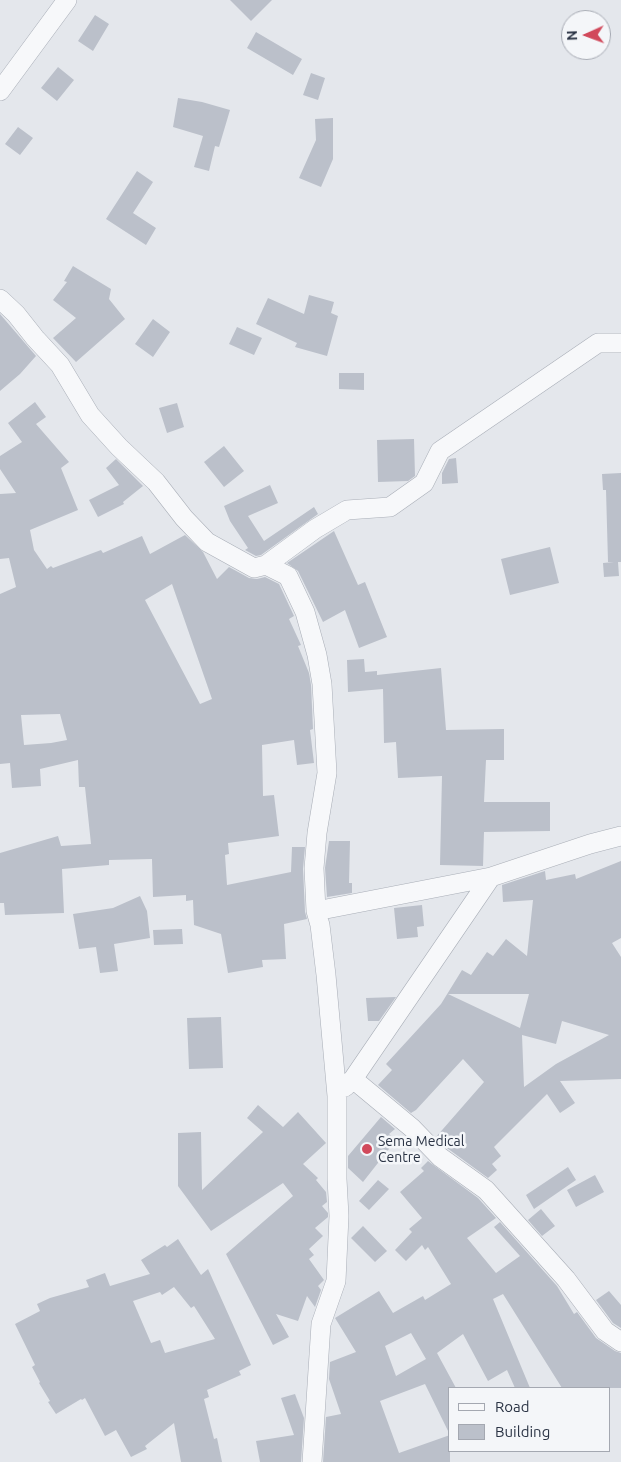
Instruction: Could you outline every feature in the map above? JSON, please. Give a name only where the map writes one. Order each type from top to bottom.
[{"type":"street","points":[[0,91],[66,0]]},
{"type":"street","points":[[0,299],[16,314],[60,365],[90,415],[119,448],[156,482],[184,518],[207,542],[254,568],[266,565],[315,529],[347,510],[390,507],[424,483],[440,451],[598,343],[621,343]]},
{"type":"street","points":[[266,565],[288,576],[305,612],[322,684],[327,773],[317,833],[314,868],[316,912],[320,925],[326,975],[337,1096],[339,1216],[336,1281],[321,1324],[312,1462]]},
{"type":"street","points":[[316,912],[491,877],[590,844],[621,836]]},
{"type":"street","points":[[337,1096],[353,1078],[491,877]]},
{"type":"street","points":[[353,1078],[412,1128],[440,1157],[486,1190],[560,1273],[605,1331],[621,1342]]},
{"type":"building","points":[[230,0],[272,0],[251,21]]},
{"type":"building","points":[[95,15],[109,24],[93,51],[78,41]]},
{"type":"building","points":[[256,32],[302,59],[293,75],[247,48]]},
{"type":"building","points":[[58,67],[74,80],[57,101],[41,88]]},
{"type":"building","points":[[311,73],[325,78],[318,100],[303,95]]},
{"type":"building","points":[[178,98],[230,110],[219,147],[215,146],[209,171],[194,167],[203,136],[173,127]]},
{"type":"building","points":[[333,118],[333,159],[321,187],[299,178],[316,140],[315,119]]},
{"type":"building","points":[[18,127],[33,138],[20,155],[5,144]]},
{"type":"building","points":[[137,171],[153,182],[133,213],[156,228],[146,245],[106,219]]},
{"type":"building","points":[[73,266],[111,289],[109,299],[125,319],[76,362],[53,338],[76,318],[53,300],[67,282],[64,281]]},
{"type":"building","points":[[309,295],[334,302],[331,313],[338,316],[327,356],[295,347],[297,343],[256,324],[268,298],[304,314]]},
{"type":"building","points":[[0,314],[36,356],[20,374],[0,391]]},
{"type":"building","points":[[153,319],[170,332],[153,357],[135,344]]},
{"type":"building","points":[[237,327],[262,338],[254,355],[229,344]]},
{"type":"building","points":[[339,373],[364,373],[364,390],[339,389]]},
{"type":"building","points":[[35,402],[46,417],[36,424],[69,462],[61,468],[78,510],[30,530],[34,550],[47,569],[51,566],[53,568],[101,550],[103,553],[142,536],[150,554],[185,535],[203,552],[217,579],[229,567],[249,578],[265,577],[279,584],[294,616],[289,619],[301,645],[298,646],[309,673],[313,729],[310,730],[314,763],[297,765],[294,740],[262,745],[263,796],[274,795],[279,836],[228,843],[229,854],[225,855],[227,885],[291,872],[292,847],[305,847],[303,869],[307,919],[284,924],[286,959],[262,960],[263,967],[228,973],[221,934],[194,925],[193,900],[186,901],[186,895],[153,897],[152,859],[109,860],[109,865],[62,869],[64,913],[5,915],[4,903],[0,903],[0,853],[58,836],[61,846],[91,844],[85,787],[79,787],[78,760],[40,769],[41,786],[12,788],[10,763],[0,764],[0,594],[16,587],[9,558],[0,559],[0,494],[16,493],[0,469],[0,456],[22,442],[8,423]],"holes":[[[172,584],[212,699],[200,704],[145,600]],[[60,714],[67,740],[24,745],[21,715]]]},
{"type":"building","points":[[177,403],[184,427],[167,433],[159,408]]},
{"type":"building","points":[[414,439],[415,476],[408,481],[378,482],[377,440]]},
{"type":"building","points":[[224,446],[244,471],[224,487],[204,462]]},
{"type":"building","points":[[456,458],[458,483],[442,484],[442,473],[449,459]]},
{"type":"building","points":[[116,459],[143,486],[123,502],[124,504],[98,517],[89,500],[119,485],[106,468]]},
{"type":"building","points":[[621,473],[621,562],[618,562],[619,576],[604,577],[603,563],[614,562],[608,562],[606,490],[603,490],[602,474]]},
{"type":"building","points":[[270,485],[278,503],[248,516],[264,541],[314,507],[318,514],[261,555],[256,556],[245,550],[248,548],[230,521],[224,506]]},
{"type":"building","points":[[334,531],[358,585],[365,582],[387,637],[359,648],[345,610],[323,622],[298,571],[287,563]]},
{"type":"building","points":[[550,547],[559,583],[510,595],[501,559]]},
{"type":"building","points":[[364,659],[365,672],[377,671],[377,675],[441,668],[446,730],[504,729],[504,760],[486,760],[484,802],[550,802],[550,831],[484,832],[483,866],[440,865],[442,776],[398,778],[396,742],[384,743],[383,689],[348,692],[347,660]]},
{"type":"building","points":[[329,841],[350,841],[349,883],[352,883],[352,893],[327,897],[325,868]]},
{"type":"building","points":[[621,861],[621,938],[612,943],[621,957],[621,1079],[560,1081],[575,1103],[560,1113],[547,1094],[494,1147],[501,1156],[492,1164],[497,1170],[488,1178],[447,1148],[436,1137],[484,1082],[463,1059],[416,1110],[411,1113],[378,1085],[392,1070],[386,1064],[441,1004],[462,970],[471,975],[487,952],[493,956],[506,939],[527,956],[533,900],[503,902],[502,885],[545,871],[546,880],[575,874],[576,879]],"holes":[[[448,994],[529,994],[520,1028]],[[562,1021],[609,1035],[556,1064],[524,1087],[522,1035],[556,1044]]]},
{"type":"building","points":[[140,896],[147,911],[150,938],[114,944],[118,971],[100,973],[96,947],[79,949],[73,914],[113,908]]},
{"type":"building","points":[[422,905],[424,926],[417,927],[418,937],[397,939],[394,908]]},
{"type":"building","points":[[182,929],[183,944],[154,945],[153,930]]},
{"type":"building","points":[[396,997],[379,1021],[368,1021],[366,998]]},
{"type":"building","points":[[221,1017],[223,1068],[189,1069],[187,1018]]},
{"type":"building","points":[[258,1105],[283,1127],[298,1112],[326,1143],[303,1164],[318,1178],[316,1180],[326,1192],[327,1202],[322,1206],[328,1213],[328,1217],[315,1228],[323,1236],[309,1249],[314,1255],[309,1259],[324,1280],[318,1286],[321,1290],[315,1307],[307,1296],[298,1321],[276,1314],[289,1337],[273,1345],[226,1254],[293,1196],[283,1183],[211,1231],[178,1186],[178,1133],[201,1132],[202,1190],[263,1132],[247,1118]]},
{"type":"building","points":[[381,1117],[395,1129],[389,1134],[396,1140],[363,1182],[348,1168],[348,1156]]},
{"type":"building","points":[[428,1161],[478,1198],[496,1218],[467,1238],[496,1273],[520,1256],[494,1227],[500,1222],[557,1286],[574,1314],[577,1312],[596,1338],[621,1353],[621,1388],[561,1387],[503,1294],[493,1299],[530,1387],[515,1387],[507,1370],[488,1381],[463,1334],[437,1353],[455,1387],[448,1387],[448,1431],[425,1384],[380,1401],[399,1453],[448,1436],[450,1462],[323,1462],[326,1417],[341,1414],[329,1379],[330,1362],[356,1352],[335,1318],[379,1291],[393,1313],[423,1296],[425,1300],[451,1284],[428,1247],[425,1250],[422,1245],[406,1261],[395,1250],[412,1232],[409,1229],[422,1218],[400,1192],[424,1171],[421,1168]],"holes":[[[411,1333],[426,1359],[396,1376],[385,1346]]]},
{"type":"building","points":[[568,1167],[576,1180],[534,1209],[526,1195]]},
{"type":"building","points":[[595,1175],[604,1192],[576,1207],[567,1190]]},
{"type":"building","points":[[378,1180],[389,1189],[369,1210],[359,1201]]},
{"type":"building","points":[[541,1209],[555,1226],[542,1236],[528,1220]]},
{"type":"building","points":[[363,1226],[387,1251],[375,1262],[351,1238]]},
{"type":"building","points":[[178,1239],[201,1275],[208,1269],[251,1365],[239,1371],[241,1375],[207,1390],[209,1397],[204,1399],[214,1439],[217,1438],[222,1462],[181,1462],[174,1423],[145,1446],[147,1449],[131,1457],[116,1430],[105,1436],[85,1398],[56,1414],[39,1383],[32,1367],[35,1365],[15,1324],[40,1311],[37,1304],[50,1298],[89,1287],[86,1280],[105,1273],[110,1286],[150,1274],[141,1260],[165,1245],[167,1247]],"holes":[[[174,1287],[191,1308],[194,1306],[215,1339],[165,1353],[160,1340],[151,1343],[133,1301],[160,1292],[162,1295]]]},
{"type":"building","points":[[609,1291],[621,1305],[621,1328],[613,1323],[596,1300]]},
{"type":"building","points":[[295,1394],[304,1418],[301,1462],[260,1462],[256,1441],[294,1435],[281,1398]]},
{"type":"place","name":"Sema Medical Centre","points":[[367,1149]]}]
